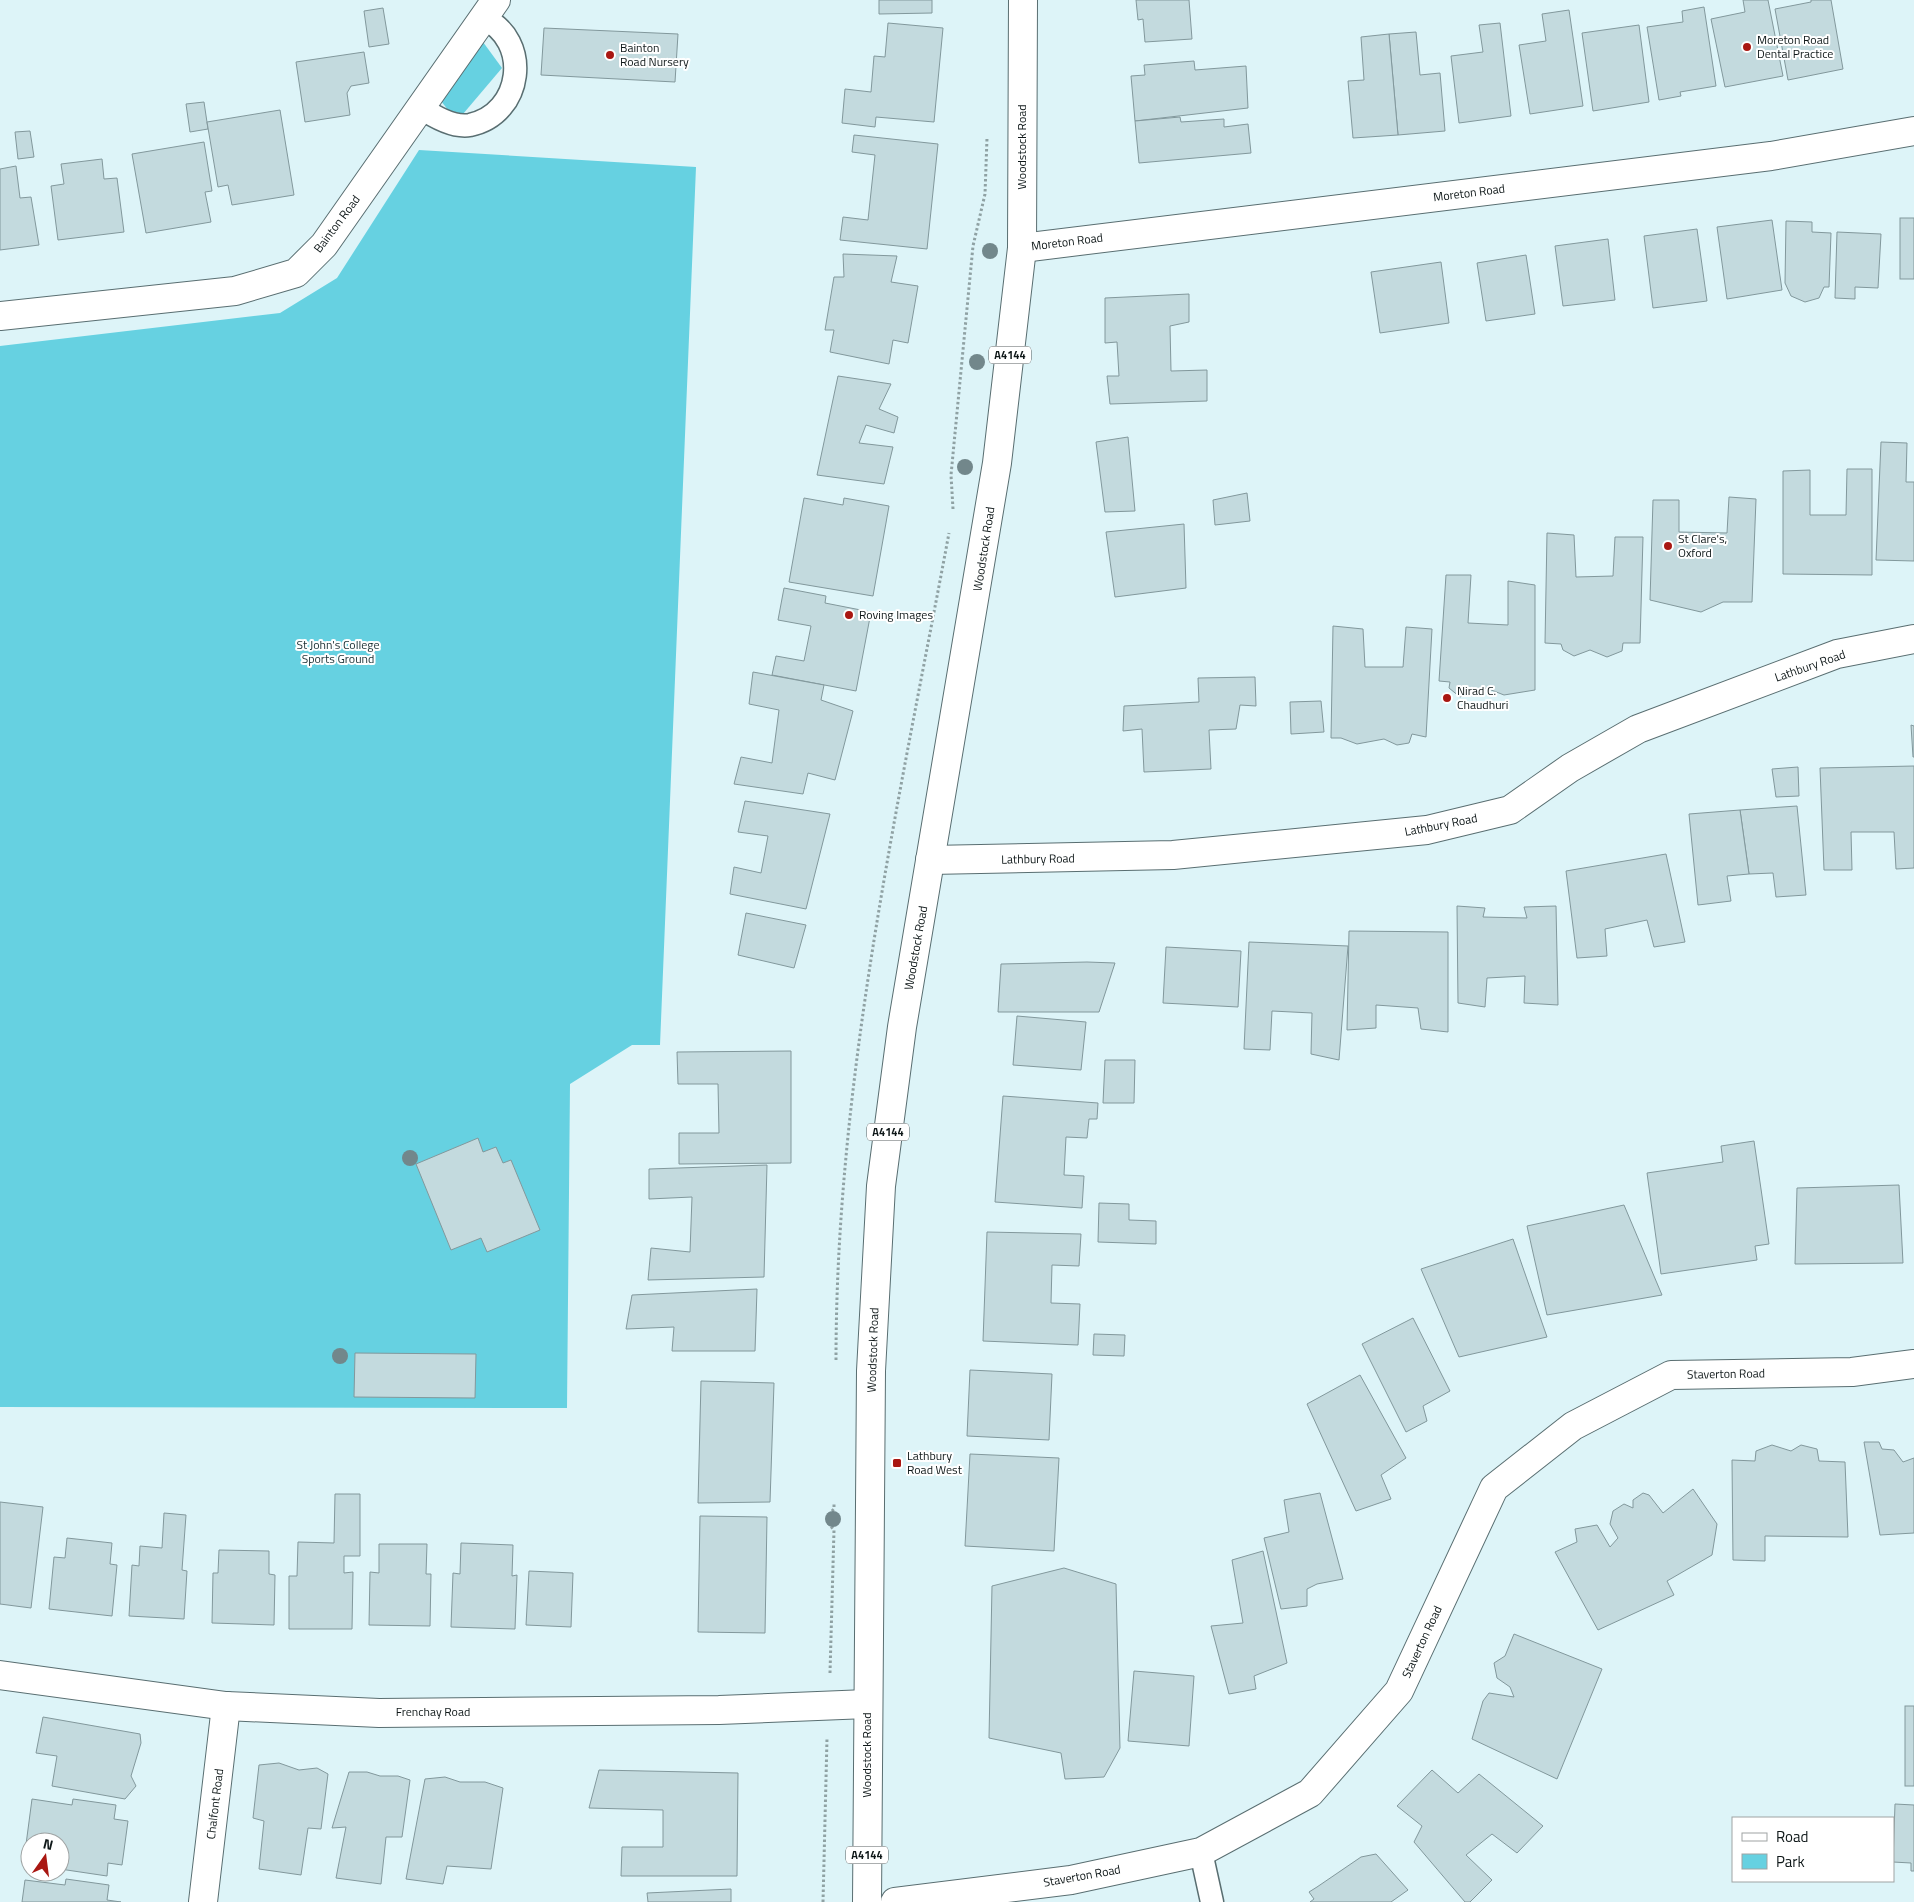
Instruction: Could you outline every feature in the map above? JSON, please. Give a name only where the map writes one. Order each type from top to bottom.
[{"type":"street","name":"Woodstock Road","points":[[867,1902],[871,1371],[880,1186],[902,1027],[998,463],[1022,248],[1023,0]]},
{"type":"street","name":"Bainton Road","points":[[0,316],[235,291],[296,273],[324,245],[490,9]]},
{"type":"street","name":"Moreton Road","points":[[1022,248],[1770,156],[1914,131]]},
{"type":"street","name":"Lathbury Road","points":[[930,860],[1174,855],[1427,830],[1510,810],[1570,768],[1638,729],[1837,654],[1914,639]]},
{"type":"street","name":"Staverton Road","points":[[895,1902],[1071,1880],[1201,1852],[1310,1793],[1399,1691],[1494,1488],[1573,1426],[1671,1375],[1852,1372],[1914,1364]]},
{"type":"street","name":"Frenchay Road","points":[[0,1675],[226,1706],[379,1713],[719,1710],[868,1704]]},
{"type":"street","name":"Chalfont Road","points":[[203,1902],[226,1706]]},
{"type":"lane","points":[[420,107],[440,120],[468,126],[496,115],[510,97],[516,72],[511,50],[490,9]]},
{"type":"lane","points":[[1201,1852],[1212,1902]]},
{"type":"path","points":[[952,518],[954,509],[951,475],[973,246],[985,194]]},
{"type":"path","points":[[836,1368],[836,1291],[844,1174],[865,996],[887,864],[950,528]]},
{"type":"path","points":[[830,1678],[834,1530],[829,1524],[829,1514],[834,1509],[834,1500]]},
{"type":"path","points":[[823,1902],[827,1786],[827,1736],[824,1730]]},
{"type":"green space","points":[[483,42],[502,68],[463,114],[448,110],[441,101]]},
{"type":"green space","name":"St John's College Sports Ground","points":[[419,150],[696,167],[660,1045],[632,1045],[570,1084],[567,1408],[0,1407],[0,346],[280,313],[337,278]]},
{"type":"building","points":[[879,0],[932,0],[932,13],[879,14]]},
{"type":"building","points":[[1136,0],[1189,0],[1192,39],[1145,42],[1143,19],[1138,20]]},
{"type":"building","name":"Moreton Road Dental Practice","points":[[1743,0],[1768,0],[1783,76],[1725,87],[1711,19],[1745,12]]},
{"type":"building","points":[[1811,0],[1831,0],[1843,69],[1788,80],[1775,9],[1811,2]]},
{"type":"building","points":[[1704,7],[1716,86],[1680,92],[1681,96],[1659,100],[1647,27],[1683,22],[1682,11]]},
{"type":"building","points":[[383,8],[389,44],[369,47],[364,11]]},
{"type":"building","points":[[1569,10],[1583,106],[1530,114],[1519,45],[1546,41],[1542,14]]},
{"type":"building","points":[[888,23],[943,28],[934,122],[876,117],[875,127],[842,123],[845,89],[871,92],[874,56],[885,57]]},
{"type":"building","points":[[1500,23],[1511,116],[1459,123],[1451,56],[1483,52],[1479,25]]},
{"type":"building","points":[[1639,25],[1649,102],[1593,111],[1582,33]]},
{"type":"building","name":"Bainton Road Nursery","points":[[544,28],[678,34],[675,82],[541,75]]},
{"type":"building","points":[[1416,32],[1420,75],[1440,73],[1445,131],[1398,135],[1389,34]]},
{"type":"building","points":[[1389,34],[1398,135],[1353,138],[1348,81],[1364,80],[1361,37]]},
{"type":"building","points":[[364,52],[369,83],[351,86],[347,93],[350,115],[305,122],[296,62]]},
{"type":"building","points":[[1194,61],[1195,70],[1246,66],[1248,108],[1135,121],[1131,76],[1145,75],[1144,65]]},
{"type":"building","points":[[204,102],[208,129],[190,132],[186,104]]},
{"type":"building","points":[[280,110],[294,195],[232,205],[228,185],[218,187],[207,122]]},
{"type":"building","points":[[1180,117],[1181,122],[1224,119],[1224,127],[1248,124],[1251,153],[1139,163],[1135,121]]},
{"type":"building","points":[[30,131],[34,157],[18,159],[15,132]]},
{"type":"building","points":[[854,135],[938,144],[927,249],[840,240],[843,217],[868,220],[875,155],[852,152]]},
{"type":"building","points":[[204,142],[212,191],[205,192],[211,222],[146,233],[132,154]]},
{"type":"building","points":[[102,159],[104,179],[117,178],[124,232],[58,240],[51,186],[64,184],[61,164]]},
{"type":"building","points":[[16,166],[20,198],[31,197],[39,245],[0,250],[0,169]]},
{"type":"building","points":[[1900,218],[1914,218],[1914,279],[1900,279]]},
{"type":"building","points":[[1772,220],[1782,290],[1727,299],[1717,227]]},
{"type":"building","points":[[1786,221],[1812,222],[1812,232],[1831,233],[1829,287],[1824,287],[1819,298],[1805,302],[1791,296],[1785,283]]},
{"type":"building","points":[[1697,229],[1707,301],[1653,308],[1644,236]]},
{"type":"building","points":[[1837,232],[1881,234],[1878,288],[1855,287],[1855,299],[1835,298]]},
{"type":"building","points":[[1608,239],[1615,300],[1563,306],[1555,246]]},
{"type":"building","points":[[843,254],[897,256],[891,282],[918,286],[908,343],[893,340],[889,364],[830,352],[834,330],[825,330],[834,277],[844,277]]},
{"type":"building","points":[[1526,255],[1535,314],[1486,321],[1477,263]]},
{"type":"building","points":[[1441,262],[1449,323],[1380,333],[1371,272]]},
{"type":"building","points":[[1189,294],[1189,322],[1170,326],[1171,371],[1207,370],[1207,401],[1110,404],[1107,376],[1119,376],[1117,342],[1105,343],[1105,298]]},
{"type":"building","points":[[838,376],[891,384],[879,409],[898,417],[894,433],[866,425],[859,443],[893,447],[884,484],[817,475]]},
{"type":"building","points":[[1128,437],[1135,511],[1105,512],[1096,442]]},
{"type":"building","points":[[1881,442],[1907,443],[1906,482],[1914,482],[1914,561],[1876,560]]},
{"type":"building","points":[[1847,469],[1872,469],[1872,575],[1783,574],[1783,471],[1810,470],[1810,515],[1846,515]]},
{"type":"building","points":[[1247,493],[1250,521],[1215,525],[1213,500]]},
{"type":"building","points":[[1729,497],[1756,499],[1752,602],[1723,602],[1701,612],[1650,600],[1653,500],[1679,500],[1679,532],[1727,533]]},
{"type":"building","points":[[804,498],[843,505],[844,498],[889,506],[873,596],[789,582]]},
{"type":"building","points":[[1184,524],[1186,588],[1115,597],[1106,532]]},
{"type":"building","points":[[1547,533],[1574,535],[1576,577],[1613,576],[1615,537],[1643,537],[1640,643],[1623,643],[1622,651],[1607,657],[1590,650],[1574,656],[1563,650],[1561,644],[1545,643]]},
{"type":"building","points":[[1446,575],[1471,575],[1468,623],[1508,625],[1508,581],[1535,585],[1535,690],[1504,695],[1486,688],[1460,697],[1449,688],[1450,682],[1439,681]]},
{"type":"building","points":[[784,588],[826,596],[825,603],[871,612],[856,691],[772,675],[776,656],[804,661],[811,626],[778,620]]},
{"type":"building","points":[[1333,626],[1363,629],[1365,667],[1403,667],[1406,627],[1432,629],[1426,737],[1412,734],[1409,743],[1397,745],[1384,739],[1357,744],[1341,738],[1331,738]]},
{"type":"building","points":[[753,672],[824,685],[821,700],[853,711],[835,780],[808,773],[803,794],[734,784],[741,757],[772,763],[779,710],[749,704]]},
{"type":"building","points":[[1255,677],[1256,706],[1240,705],[1236,729],[1209,730],[1211,769],[1144,772],[1142,729],[1123,731],[1124,706],[1199,702],[1198,678]]},
{"type":"building","points":[[1321,701],[1324,732],[1291,734],[1290,702]]},
{"type":"building","points":[[1911,725],[1914,726],[1914,757],[1913,757]]},
{"type":"building","points":[[1914,766],[1914,868],[1896,869],[1894,832],[1851,832],[1852,870],[1824,870],[1820,768]]},
{"type":"building","points":[[1798,767],[1799,796],[1776,797],[1772,769]]},
{"type":"building","points":[[745,801],[830,814],[806,909],[730,894],[734,867],[761,873],[768,836],[738,832]]},
{"type":"building","points":[[1797,806],[1806,895],[1776,897],[1773,873],[1749,874],[1740,810]]},
{"type":"building","points":[[1740,810],[1749,874],[1727,876],[1731,901],[1698,905],[1689,814]]},
{"type":"building","points":[[1666,854],[1685,942],[1654,947],[1647,920],[1605,929],[1607,956],[1577,958],[1566,871]]},
{"type":"building","points":[[1457,906],[1485,908],[1483,917],[1527,918],[1524,907],[1556,906],[1558,1005],[1524,1003],[1525,976],[1487,978],[1485,1007],[1458,1003]]},
{"type":"building","points":[[746,913],[806,925],[794,968],[738,955]]},
{"type":"building","points":[[1349,931],[1448,932],[1448,1032],[1421,1029],[1418,1008],[1376,1005],[1376,1028],[1347,1030]]},
{"type":"building","points":[[1249,942],[1348,946],[1339,1060],[1311,1054],[1312,1013],[1272,1011],[1270,1050],[1244,1049]]},
{"type":"building","points":[[1166,947],[1241,951],[1238,1007],[1163,1003]]},
{"type":"building","points":[[1115,963],[1099,1012],[998,1012],[1001,964]]},
{"type":"building","points":[[1017,1016],[1086,1022],[1081,1070],[1013,1065]]},
{"type":"building","points":[[791,1051],[791,1163],[679,1164],[679,1133],[719,1133],[718,1084],[678,1084],[677,1052]]},
{"type":"building","points":[[1105,1060],[1135,1060],[1134,1103],[1103,1103]]},
{"type":"building","points":[[1003,1096],[1098,1103],[1097,1119],[1089,1119],[1087,1138],[1066,1137],[1064,1175],[1084,1176],[1082,1208],[995,1202]]},
{"type":"building","points":[[478,1138],[483,1152],[496,1147],[503,1163],[511,1160],[540,1230],[487,1252],[481,1238],[451,1250],[416,1164]]},
{"type":"building","points":[[1754,1141],[1769,1244],[1755,1246],[1757,1260],[1661,1274],[1647,1173],[1723,1162],[1721,1146]]},
{"type":"building","points":[[767,1165],[764,1277],[648,1280],[651,1248],[690,1252],[692,1197],[649,1199],[649,1169]]},
{"type":"building","points":[[1899,1185],[1903,1263],[1795,1264],[1797,1188]]},
{"type":"building","points":[[1099,1203],[1129,1204],[1129,1220],[1156,1221],[1156,1244],[1098,1242]]},
{"type":"building","points":[[1624,1205],[1662,1295],[1547,1315],[1527,1226]]},
{"type":"building","points":[[987,1232],[1081,1234],[1079,1266],[1052,1265],[1051,1303],[1080,1304],[1078,1345],[983,1341]]},
{"type":"building","points":[[1513,1239],[1547,1337],[1459,1357],[1421,1269]]},
{"type":"building","points":[[757,1289],[755,1351],[672,1351],[674,1327],[626,1329],[632,1295]]},
{"type":"building","points":[[1413,1318],[1450,1391],[1423,1406],[1427,1421],[1406,1432],[1362,1344]]},
{"type":"building","points":[[1094,1334],[1125,1335],[1124,1356],[1093,1355]]},
{"type":"building","points":[[355,1353],[476,1354],[475,1398],[354,1397]]},
{"type":"building","points":[[970,1370],[1052,1374],[1049,1440],[967,1436]]},
{"type":"building","points":[[1360,1375],[1406,1458],[1381,1475],[1391,1499],[1356,1511],[1307,1404]]},
{"type":"building","points":[[701,1381],[774,1383],[770,1502],[698,1503]]},
{"type":"building","points":[[1864,1442],[1879,1442],[1882,1449],[1894,1450],[1903,1462],[1914,1458],[1914,1533],[1880,1535]]},
{"type":"building","points":[[1772,1445],[1791,1451],[1801,1445],[1817,1449],[1819,1461],[1845,1462],[1848,1537],[1765,1536],[1765,1561],[1733,1560],[1732,1460],[1755,1461],[1756,1451]]},
{"type":"building","points":[[970,1454],[1059,1458],[1054,1551],[965,1546]]},
{"type":"building","points":[[1693,1489],[1717,1524],[1712,1555],[1667,1581],[1674,1595],[1598,1630],[1555,1552],[1577,1542],[1575,1529],[1597,1525],[1610,1547],[1618,1538],[1610,1524],[1613,1511],[1624,1504],[1633,1508],[1633,1500],[1643,1493],[1649,1495],[1663,1513]]},
{"type":"building","points":[[1320,1493],[1343,1579],[1317,1584],[1307,1589],[1307,1606],[1281,1609],[1264,1538],[1289,1532],[1284,1500]]},
{"type":"building","points":[[335,1494],[360,1494],[360,1556],[344,1556],[344,1573],[353,1572],[352,1629],[289,1629],[289,1576],[297,1576],[298,1542],[334,1543]]},
{"type":"building","points":[[0,1502],[43,1507],[31,1608],[0,1604]]},
{"type":"building","points":[[164,1513],[186,1515],[182,1570],[187,1571],[184,1619],[129,1616],[132,1565],[139,1566],[140,1546],[162,1548]]},
{"type":"building","points":[[700,1516],[767,1517],[765,1633],[698,1632]]},
{"type":"building","points":[[67,1538],[112,1543],[110,1564],[117,1565],[112,1616],[49,1609],[54,1557],[65,1558]]},
{"type":"building","points":[[461,1543],[513,1545],[512,1576],[517,1575],[515,1629],[451,1627],[453,1573],[460,1574]]},
{"type":"building","points":[[379,1544],[427,1544],[426,1574],[431,1574],[430,1626],[369,1625],[370,1572],[379,1573]]},
{"type":"building","points":[[219,1550],[269,1551],[269,1574],[275,1575],[274,1625],[212,1623],[213,1573],[218,1573]]},
{"type":"building","points":[[1263,1551],[1287,1663],[1254,1676],[1256,1689],[1229,1694],[1211,1626],[1243,1623],[1232,1560]]},
{"type":"building","points":[[1064,1568],[1116,1584],[1120,1748],[1104,1777],[1065,1779],[1061,1753],[989,1738],[992,1586]]},
{"type":"building","points":[[529,1571],[573,1573],[571,1627],[526,1625]]},
{"type":"building","points":[[1514,1634],[1602,1669],[1557,1779],[1472,1739],[1483,1701],[1489,1693],[1514,1697],[1510,1687],[1497,1678],[1494,1663],[1505,1656]]},
{"type":"building","points":[[1134,1671],[1194,1676],[1189,1746],[1128,1741]]},
{"type":"building","points":[[1905,1706],[1914,1706],[1914,1786],[1905,1786]]},
{"type":"building","points":[[43,1717],[140,1734],[141,1743],[131,1776],[136,1786],[125,1799],[52,1786],[57,1756],[36,1753]]},
{"type":"building","points":[[279,1763],[299,1770],[317,1768],[328,1774],[321,1829],[308,1828],[301,1875],[259,1869],[264,1821],[253,1818],[259,1765]]},
{"type":"building","points":[[599,1770],[738,1773],[737,1876],[621,1876],[622,1847],[663,1847],[663,1810],[589,1808]]},
{"type":"building","points":[[1432,1770],[1458,1793],[1479,1774],[1543,1826],[1517,1853],[1492,1834],[1466,1855],[1492,1880],[1470,1902],[1465,1902],[1414,1842],[1422,1826],[1397,1806]]},
{"type":"building","points":[[349,1772],[398,1776],[410,1780],[402,1837],[386,1837],[381,1884],[336,1878],[346,1827],[332,1828]]},
{"type":"building","points":[[445,1777],[460,1782],[485,1782],[503,1788],[491,1869],[447,1866],[443,1884],[406,1879],[425,1779]]},
{"type":"building","points":[[32,1799],[72,1805],[73,1799],[116,1805],[114,1819],[128,1821],[122,1865],[108,1863],[107,1876],[70,1870],[70,1832],[28,1832]]},
{"type":"building","points":[[1895,1804],[1914,1805],[1914,1871],[1911,1871],[1911,1863],[1894,1862]]},
{"type":"building","points":[[1376,1854],[1408,1890],[1391,1902],[1310,1902],[1314,1899],[1309,1892],[1361,1857]]},
{"type":"building","points":[[70,1880],[109,1885],[107,1900],[121,1902],[22,1902],[25,1882],[65,1885],[66,1882],[70,1882]]},
{"type":"building","points":[[731,1889],[731,1902],[648,1902],[647,1893]]},
{"type":"place","name":"Moreton Road Dental Practice","points":[[1747,47]]},
{"type":"place","name":"Bainton Road Nursery","points":[[610,55]]},
{"type":"place","name":"St Clare's, Oxford","points":[[1668,546]]},
{"type":"place","name":"Roving Images","points":[[849,615]]},
{"type":"place","name":"Nirad C. Chaudhuri","points":[[1447,698]]},
{"type":"place","name":"Lathbury Road West","points":[[897,1463]]}]
